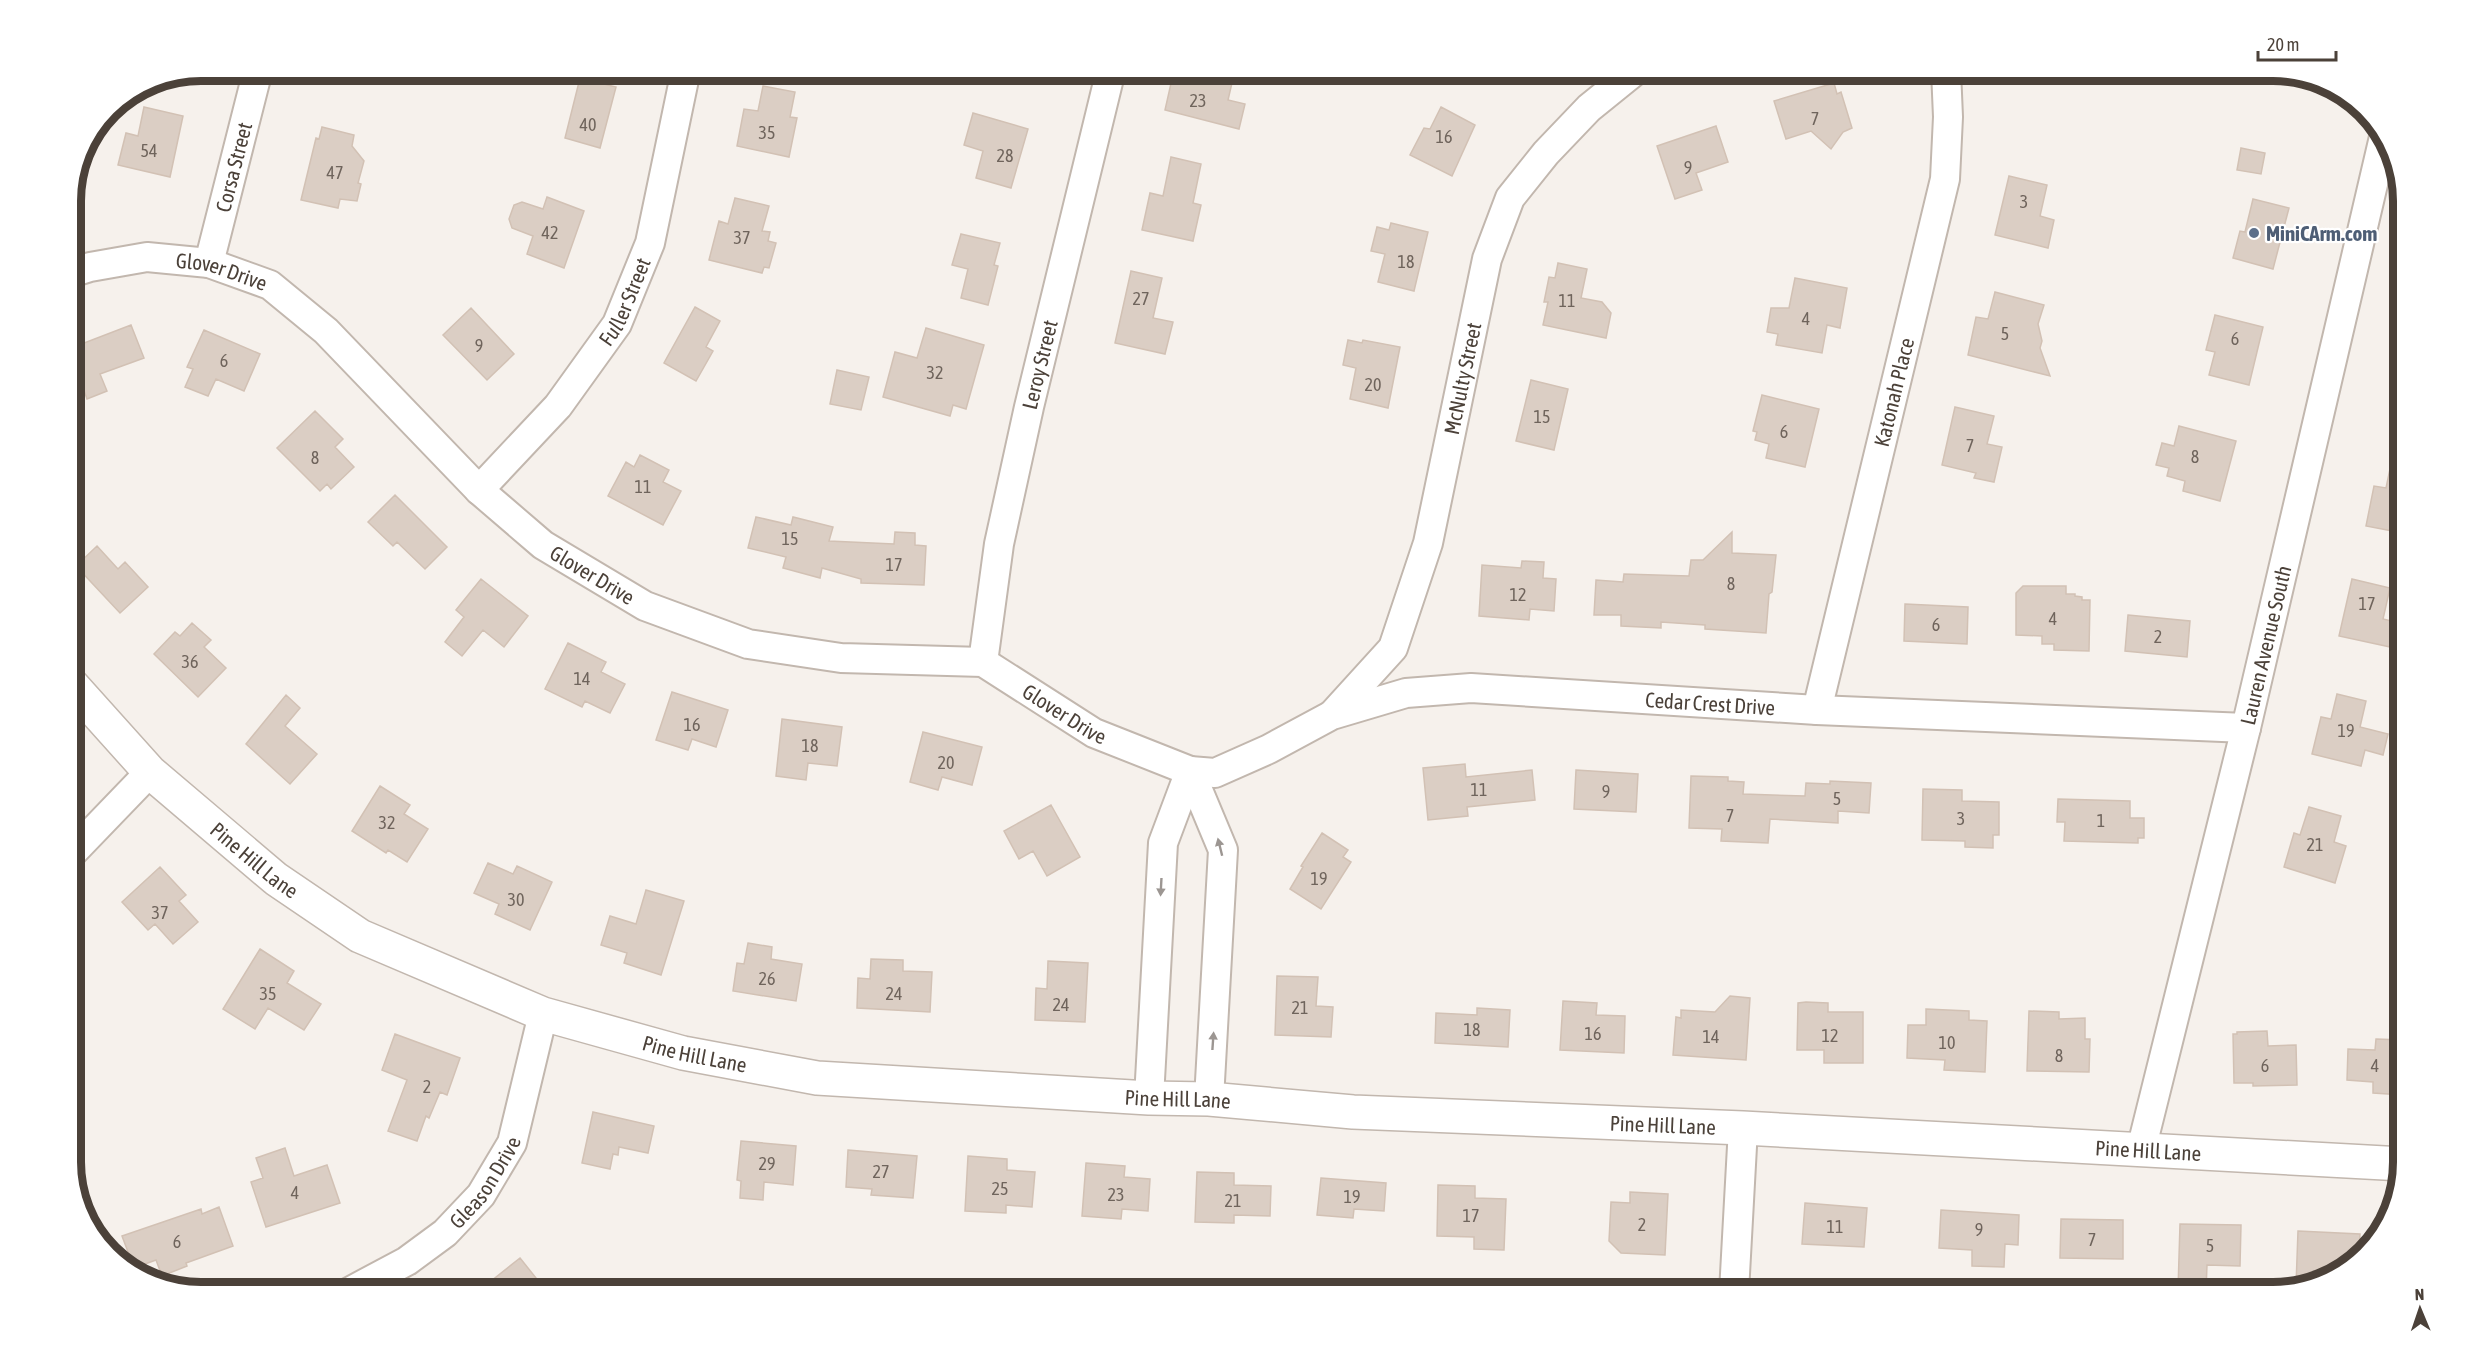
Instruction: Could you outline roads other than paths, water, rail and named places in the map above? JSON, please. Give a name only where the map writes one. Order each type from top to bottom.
[{"type":"street","name":"Corsa Street","points":[[209,263],[255,81]]},
{"type":"street","name":"Fuller Street","points":[[479,490],[558,406],[618,324],[650,243],[684,81]]},
{"type":"street","name":"Leroy Street","points":[[983,663],[999,544],[1029,407],[1108,81]]},
{"type":"street","name":"McNulty Street","points":[[1332,715],[1393,648],[1428,543],[1487,260],[1510,198],[1546,153],[1589,108],[1622,81]]},
{"type":"street","name":"Katonah Place","points":[[1817,710],[1945,179],[1947,81]]},
{"type":"street","name":"Lauren Avenue South","points":[[2141,1150],[2246,728],[2381,149]]},
{"type":"street","name":"Glover Drive","points":[[81,271],[147,257],[209,263],[270,285],[326,331],[479,490],[543,545],[645,606],[748,644],[841,658],[983,663],[1094,732],[1190,771]]},
{"type":"street","name":"Cedar Crest Drive","points":[[1190,771],[1215,773],[1269,749],[1332,715],[1406,693],[1471,688],[1817,710],[2246,728]]},
{"type":"street","name":"Pine Hill Lane","points":[[81,695],[150,772],[276,879],[360,936],[543,1014],[683,1053],[817,1078],[1149,1098],[1209,1099],[1353,1112],[1743,1128],[2393,1163]]},
{"type":"street","points":[[1149,1098],[1163,843],[1190,771]]},
{"type":"street","points":[[1190,771],[1223,850],[1209,1099]]},
{"type":"street","points":[[81,844],[150,772]]},
{"type":"street","name":"Gleason Drive","points":[[370,1282],[407,1261],[445,1233],[481,1195],[512,1143],[543,1014]]},
{"type":"street","points":[[1735,1282],[1743,1128]]},
{"type":"place","name":"MiniCArm.com","points":[[2254,233]]}]
